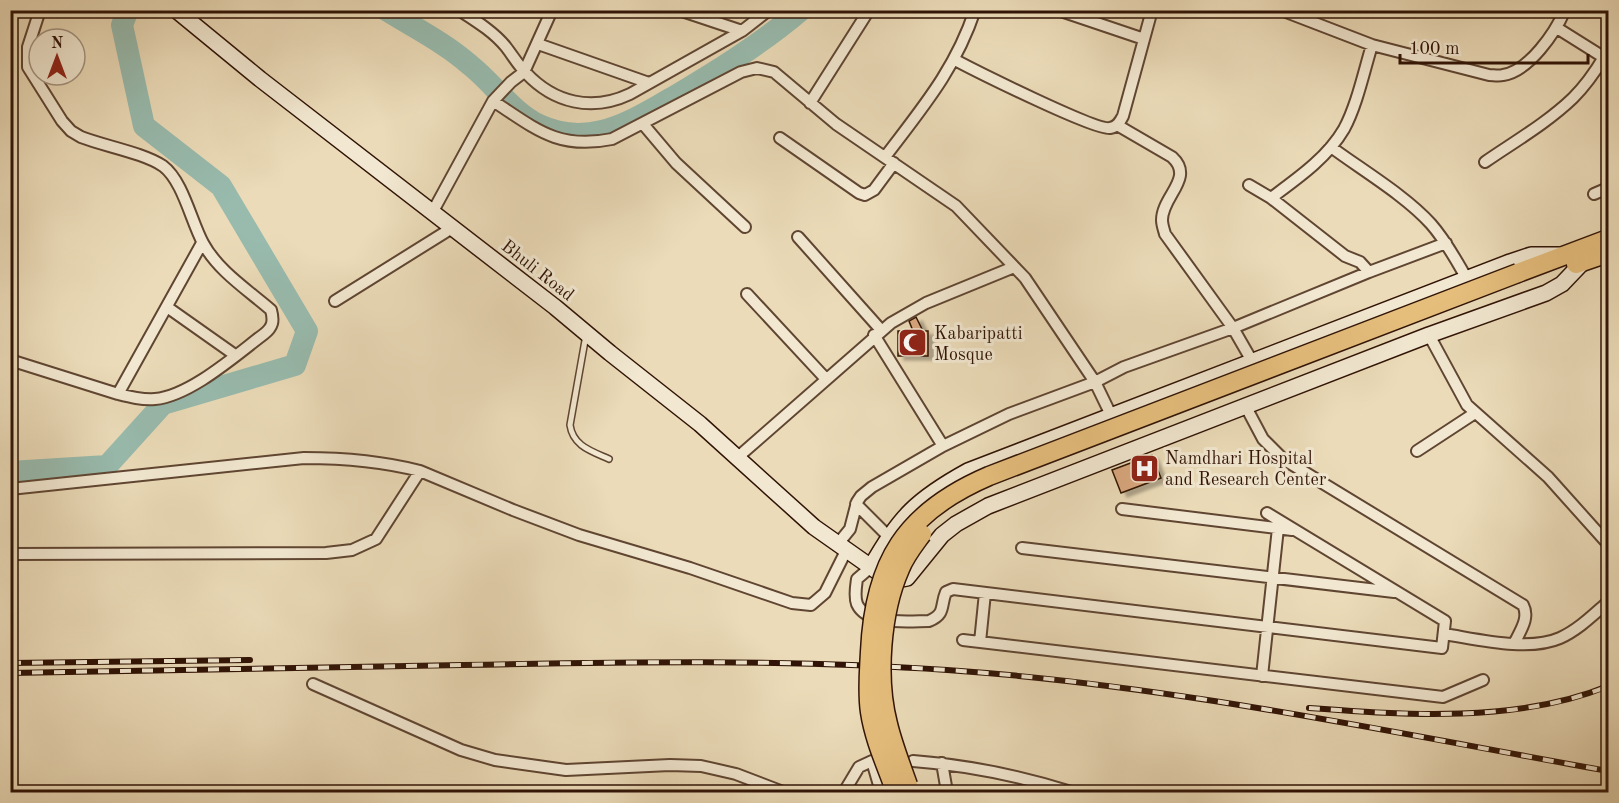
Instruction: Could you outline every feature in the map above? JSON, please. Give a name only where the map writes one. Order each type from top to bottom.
[{"type":"highway","points":[[898,791],[879,745],[870,712],[869,674],[872,618],[882,577],[897,547],[922,517],[936,505],[966,486],[989,476],[1589,254],[1608,239]]},
{"type":"main road","name":"Bhuli Road","points":[[176,10],[260,79],[453,228],[700,424],[814,527],[871,567],[896,580],[907,578],[942,535],[956,524],[988,506],[1429,335],[1546,293],[1562,284],[1589,254]]},
{"type":"main road","points":[[871,567],[888,536],[908,513],[927,496],[968,471],[1531,255],[1589,254]]},
{"type":"street","points":[[10,360],[132,398],[158,399],[190,387],[271,328],[274,319],[271,310],[218,264],[202,243],[172,175],[150,159],[81,138],[62,121],[28,67],[28,47],[40,10]]},
{"type":"street","points":[[459,10],[484,27],[505,46],[524,72],[542,89],[562,100],[587,105],[615,101],[742,31],[769,10]]},
{"type":"street","points":[[432,213],[495,99],[524,72],[552,10]]},
{"type":"street","points":[[679,10],[742,31]]},
{"type":"street","points":[[810,103],[869,10]]},
{"type":"street","points":[[780,138],[859,193],[869,194],[874,190],[890,160],[955,60],[975,10]]},
{"type":"street","points":[[1058,10],[1144,39]]},
{"type":"street","points":[[955,60],[1098,127],[1108,129],[1117,125],[1124,116],[1152,10]]},
{"type":"street","points":[[1281,10],[1372,45],[1479,73],[1503,75],[1517,70],[1530,59],[1557,28],[1565,10]]},
{"type":"street","points":[[1485,162],[1544,122],[1571,100],[1606,58],[1557,28]]},
{"type":"street","points":[[538,44],[649,83]]},
{"type":"street","points":[[1271,198],[1312,167],[1331,147],[1345,127],[1372,45]]},
{"type":"street","points":[[495,99],[533,128],[551,137],[572,142],[592,143],[612,139],[741,72],[757,68],[774,72],[836,123],[956,206],[1025,278],[1095,382],[1111,415]]},
{"type":"street","points":[[643,124],[676,163],[745,227]]},
{"type":"street","points":[[1117,125],[1178,162],[1181,175],[1166,204],[1162,220],[1165,234],[1233,328],[1252,361]]},
{"type":"street","points":[[1331,147],[1429,222],[1446,243],[1467,279]]},
{"type":"street","points":[[1249,184],[1271,198],[1345,256],[1360,262],[1370,272]]},
{"type":"street","points":[[1594,194],[1608,188]]},
{"type":"street","points":[[335,301],[453,228]]},
{"type":"street","points":[[798,237],[878,333],[942,446]]},
{"type":"street","points":[[118,394],[202,243]]},
{"type":"street","points":[[10,489],[304,458],[343,458],[384,462],[420,471],[579,535],[690,568],[792,603],[811,605],[825,592],[850,529],[856,504],[861,496],[872,487],[942,446],[1009,414],[1095,382],[1124,367],[1233,328],[1446,243]]},
{"type":"street","points":[[738,457],[878,333],[926,303],[1014,267]]},
{"type":"street","points":[[747,294],[826,379]]},
{"type":"street","points":[[167,307],[235,355]]},
{"type":"street","points":[[1429,335],[1463,397],[1475,413],[1548,477],[1608,544]]},
{"type":"street","points":[[1246,407],[1263,439],[1283,459],[1523,605],[1526,620],[1514,644]]},
{"type":"street","points":[[1417,451],[1475,413]]},
{"type":"street","points":[[10,554],[314,553],[352,550],[376,539],[420,471]]},
{"type":"street","points":[[856,504],[888,536]]},
{"type":"street","points":[[1122,509],[1295,530]]},
{"type":"street","points":[[871,567],[857,579],[855,600],[865,614],[891,621],[929,621],[941,614],[944,596],[949,590],[1442,648],[1445,621],[1267,513]]},
{"type":"street","points":[[1262,676],[1278,528]]},
{"type":"street","points":[[1022,548],[1397,592]]},
{"type":"street","points":[[980,642],[985,593]]},
{"type":"street","points":[[1444,634],[1514,644],[1541,644],[1558,639],[1576,629],[1608,602]]},
{"type":"street","points":[[963,640],[1443,697],[1483,680]]},
{"type":"street","points":[[314,684],[460,750],[495,760],[566,770],[700,766],[736,774],[783,792]]},
{"type":"street","points":[[913,761],[942,763],[1011,775],[1071,792]]},
{"type":"street","points":[[844,792],[859,767],[872,762],[898,791]]},
{"type":"street","points":[[942,763],[947,792]]},
{"type":"lane","points":[[586,333],[570,425],[571,435],[576,442],[609,459]]},
{"type":"building","name":"Kabaripatti Mosque","points":[[916,317],[923,331],[928,331],[928,356],[898,356],[898,331],[913,331],[909,321]]},
{"type":"building","points":[[1152,455],[1161,478],[1121,493],[1112,470]]},
{"type":"waterway","points":[[10,472],[107,466],[163,404],[295,365],[307,331],[221,186],[144,126],[122,25],[128,10]]},
{"type":"waterway","points":[[386,10],[460,57],[529,119],[554,130],[578,134],[594,133],[611,128],[647,112],[738,57],[801,10]]},
{"type":"railway","points":[[10,663],[250,660]]},
{"type":"railway","points":[[10,673],[644,662],[826,664],[947,670],[1030,677],[1196,698],[1608,771]]},
{"type":"railway","points":[[1309,708],[1384,713],[1461,714],[1537,706],[1573,698],[1608,686]]},
{"type":"place","name":"Kabaripatti Mosque","points":[[913,343]]},
{"type":"place","name":"Namdhari Hospital and Research Center","points":[[1144,468]]}]
